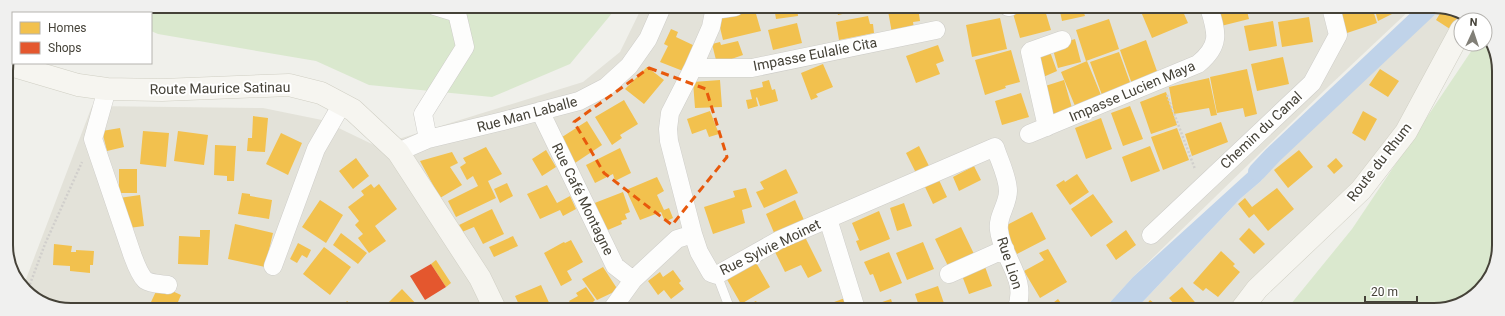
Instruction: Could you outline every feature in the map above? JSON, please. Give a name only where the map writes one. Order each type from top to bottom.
[{"type":"main road","name":"Route du Rhum","points":[[1246,303],[1257,289],[1361,190],[1406,132],[1453,45]]},
{"type":"main road","name":"Route Maurice Satinau","points":[[13,65],[78,85],[107,89],[162,90],[289,85],[321,93],[353,110],[398,152],[480,278],[492,303]]},
{"type":"street","points":[[428,139],[423,114],[465,47],[457,13]]},
{"type":"street","name":"Rue Man Laballe","points":[[398,152],[428,139],[503,121],[579,100],[606,87],[629,66],[648,39],[659,13]]},
{"type":"street","name":"Rue Sylvie Moinet","points":[[714,13],[711,27],[693,68],[670,113],[668,129],[671,148],[698,252],[711,273],[717,275],[779,240],[995,147]]},
{"type":"street","name":"Impasse Lucien Maya","points":[[1029,134],[1198,64],[1205,58],[1215,41],[1216,31],[1211,13]]},
{"type":"street","name":"Chemin du Canal","points":[[1151,235],[1312,83],[1338,35],[1332,13]]},
{"type":"street","name":"Impasse Eulalie Cita","points":[[693,68],[752,68],[936,30]]},
{"type":"street","points":[[1048,127],[1030,52],[1062,40]]},
{"type":"street","points":[[107,89],[93,139],[132,254],[140,271],[146,280],[152,283],[168,285]]},
{"type":"street","points":[[273,266],[316,149],[342,104]]},
{"type":"street","name":"Rue Café Montagne","points":[[540,111],[615,266],[633,280]]},
{"type":"street","name":"Rue Lion","points":[[995,147],[1008,191],[1001,215],[999,230],[1019,284],[1019,303]]},
{"type":"street","points":[[828,219],[854,303]]},
{"type":"street","points":[[616,303],[633,280],[677,239],[693,234]]},
{"type":"street","points":[[949,274],[1005,249]]},
{"type":"lane","points":[[717,275],[728,303]]},
{"type":"path","points":[[1162,80],[1191,161],[1203,186]]},
{"type":"path","points":[[29,285],[45,244],[93,139]]},
{"type":"highlighted area","points":[[649,68],[706,89],[727,157],[672,225],[604,173],[574,122]]},
{"type":"shaded area","points":[[639,13],[1407,13],[1327,88],[1133,277],[1109,303],[71,303],[60,302],[45,297],[30,286],[25,281],[92,106],[263,108],[322,120],[376,146],[583,82],[620,52]]},
{"type":"shaded area","points":[[1435,13],[1453,16],[1453,32],[1400,129],[1358,183],[1274,257],[1238,303],[1142,303],[1240,199],[1261,181],[1268,170]]},
{"type":"green space","points":[[152,13],[612,13],[570,64],[492,97],[369,85],[316,61],[158,34],[152,31]]},
{"type":"green space","points":[[1471,52],[1489,52],[1492,71],[1492,245],[1489,264],[1480,280],[1466,293],[1456,299],[1445,302],[1292,303],[1352,229]]},
{"type":"water","points":[[1273,155],[1268,170],[1261,181],[1240,199],[1142,303],[1109,303],[1133,277],[1255,166]]},
{"type":"building: Homes","points":[[726,13],[756,13],[761,31],[723,40],[717,15]]},
{"type":"building: Homes","points":[[775,13],[798,13],[798,16],[776,19]]},
{"type":"building: Homes","points":[[888,13],[919,13],[920,21],[913,22],[914,28],[892,33]]},
{"type":"building: Homes","points":[[1013,13],[1046,13],[1051,30],[1020,38]]},
{"type":"building: Homes","points":[[1060,13],[1084,13],[1085,16],[1062,21]]},
{"type":"building: Homes","points":[[1142,13],[1184,13],[1188,23],[1152,38]]},
{"type":"building: Homes","points":[[1218,13],[1248,13],[1249,19],[1221,26]]},
{"type":"building: Homes","points":[[1338,13],[1374,13],[1377,23],[1344,34]]},
{"type":"building: Homes","points":[[1376,13],[1394,13],[1378,21]]},
{"type":"building: Homes","points":[[1440,14],[1453,16],[1453,24],[1450,29],[1436,20]]},
{"type":"building: Homes","points":[[868,16],[870,24],[873,24],[874,33],[839,40],[836,22]]},
{"type":"building: Homes","points":[[1309,17],[1313,42],[1282,47],[1278,22]]},
{"type":"building: Homes","points":[[1000,18],[1007,49],[972,57],[966,25]]},
{"type":"building: Homes","points":[[1109,19],[1119,49],[1086,61],[1076,30]]},
{"type":"building: Homes","points":[[1273,21],[1277,46],[1249,51],[1244,26]]},
{"type":"building: Homes","points":[[797,23],[802,43],[773,50],[768,30]]},
{"type":"building: Homes","points":[[671,29],[678,32],[676,37],[695,46],[683,71],[660,62],[668,46],[664,44]]},
{"type":"building: Homes","points":[[1075,39],[1081,62],[1058,68],[1052,46]]},
{"type":"building: Homes","points":[[1146,40],[1158,74],[1132,84],[1120,50]]},
{"type":"building: Homes","points":[[738,41],[743,55],[717,64],[712,44],[720,42],[721,45]]},
{"type":"building: Homes","points":[[938,45],[944,61],[936,64],[940,74],[916,83],[906,56]]},
{"type":"building: Homes","points":[[1049,49],[1057,71],[1041,78],[1032,55]]},
{"type":"building: Homes","points":[[1011,50],[1020,82],[1005,86],[1006,88],[985,95],[975,60]]},
{"type":"building: Homes","points":[[1119,52],[1131,85],[1102,95],[1090,62]]},
{"type":"building: Homes","points":[[1283,57],[1289,84],[1257,91],[1251,64]]},
{"type":"building: Homes","points":[[1087,61],[1101,95],[1075,106],[1061,72]]},
{"type":"building: Homes","points":[[823,64],[833,87],[816,94],[818,97],[811,100],[801,73]]},
{"type":"building: Homes","points":[[647,67],[664,80],[644,104],[625,89]]},
{"type":"building: Homes","points":[[1247,69],[1257,114],[1245,117],[1243,108],[1217,113],[1210,77]]},
{"type":"building: Homes","points":[[1380,69],[1399,81],[1388,97],[1369,85]]},
{"type":"building: Homes","points":[[1209,78],[1217,115],[1211,116],[1209,108],[1174,114],[1169,87]]},
{"type":"building: Homes","points":[[720,80],[722,107],[695,108],[693,82]]},
{"type":"building: Homes","points":[[769,80],[772,90],[775,89],[778,101],[760,106],[757,97],[758,106],[748,109],[746,100],[752,99],[750,90],[763,87],[762,82]]},
{"type":"building: Homes","points":[[1064,80],[1074,115],[1054,121],[1039,88]]},
{"type":"building: Homes","points":[[1166,92],[1177,125],[1151,134],[1140,102]]},
{"type":"building: Homes","points":[[1021,93],[1029,117],[1002,125],[995,101]]},
{"type":"building: Homes","points":[[624,100],[638,124],[620,135],[622,138],[612,145],[595,117]]},
{"type":"building: Homes","points":[[1130,106],[1143,139],[1123,146],[1111,113]]},
{"type":"building: Homes","points":[[710,111],[719,134],[709,137],[706,129],[692,134],[687,119]]},
{"type":"building: Homes","points":[[1363,111],[1377,119],[1365,141],[1352,133]]},
{"type":"building: Homes","points":[[253,116],[268,118],[265,152],[247,151],[248,138],[252,138]]},
{"type":"building: Homes","points":[[1101,118],[1112,149],[1086,159],[1075,128]]},
{"type":"building: Homes","points":[[587,121],[602,145],[575,163],[559,139]]},
{"type":"building: Homes","points":[[1221,122],[1228,142],[1192,156],[1185,134]]},
{"type":"building: Homes","points":[[120,128],[124,147],[107,151],[102,131]]},
{"type":"building: Homes","points":[[1177,128],[1189,160],[1163,170],[1151,137]]},
{"type":"building: Homes","points":[[143,131],[169,133],[166,167],[140,164]]},
{"type":"building: Homes","points":[[178,131],[208,135],[204,165],[174,161]]},
{"type":"building: Homes","points":[[281,133],[302,143],[288,175],[266,164]]},
{"type":"building: Homes","points":[[215,145],[236,146],[234,181],[227,181],[227,176],[214,175]]},
{"type":"building: Homes","points":[[919,146],[929,166],[916,173],[906,153]]},
{"type":"building: Homes","points":[[1150,146],[1160,171],[1131,182],[1122,157]]},
{"type":"building: Homes","points":[[486,147],[502,174],[488,181],[496,198],[456,217],[448,201],[478,186],[473,176],[467,180],[460,167],[466,163],[463,158]]},
{"type":"building: Homes","points":[[620,148],[631,173],[615,181],[613,174],[595,183],[586,165]]},
{"type":"building: Homes","points":[[546,150],[556,167],[542,176],[532,159]]},
{"type":"building: Homes","points":[[1299,150],[1313,167],[1288,188],[1274,170]]},
{"type":"building: Homes","points":[[452,152],[458,163],[450,167],[462,185],[440,198],[420,161]]},
{"type":"building: Homes","points":[[356,158],[369,176],[353,189],[339,171]]},
{"type":"building: Homes","points":[[1336,158],[1343,166],[1334,174],[1327,166]]},
{"type":"building: Homes","points":[[974,166],[981,180],[959,191],[953,177]]},
{"type":"building: Homes","points":[[119,169],[137,169],[137,193],[119,193]]},
{"type":"building: Homes","points":[[786,169],[798,193],[764,208],[756,192],[764,189],[760,182]]},
{"type":"building: Homes","points":[[1077,174],[1089,192],[1070,205],[1056,185],[1064,180],[1065,182]]},
{"type":"building: Homes","points":[[657,177],[664,191],[657,195],[664,210],[669,208],[673,218],[665,222],[661,212],[640,220],[626,190]]},
{"type":"building: Homes","points":[[939,180],[947,197],[933,204],[925,187]]},
{"type":"building: Homes","points":[[507,183],[513,196],[500,203],[494,189]]},
{"type":"building: Homes","points":[[371,184],[374,188],[379,184],[397,209],[375,226],[386,241],[369,253],[358,238],[363,234],[355,225],[359,221],[348,207],[364,195],[361,191]]},
{"type":"building: Homes","points":[[547,185],[557,203],[570,196],[576,209],[563,216],[560,210],[540,219],[527,194]]},
{"type":"building: Homes","points":[[746,188],[752,207],[742,210],[745,223],[713,234],[704,207],[735,197],[733,191]]},
{"type":"building: Homes","points":[[1277,188],[1294,209],[1268,231],[1254,214],[1249,218],[1238,204],[1245,198],[1252,207]]},
{"type":"building: Homes","points":[[623,192],[630,212],[625,214],[627,219],[621,221],[622,224],[603,232],[592,204]]},
{"type":"building: Homes","points":[[242,193],[272,200],[269,219],[238,214]]},
{"type":"building: Homes","points":[[1093,194],[1113,222],[1091,237],[1071,209]]},
{"type":"building: Homes","points":[[140,195],[144,226],[129,228],[127,211],[120,212],[119,198]]},
{"type":"building: Homes","points":[[320,200],[343,215],[326,243],[302,227]]},
{"type":"building: Homes","points":[[795,200],[804,220],[775,235],[766,214]]},
{"type":"building: Homes","points":[[904,203],[912,226],[897,231],[890,208]]},
{"type":"building: Homes","points":[[492,209],[504,234],[483,244],[474,227],[462,232],[459,225]]},
{"type":"building: Homes","points":[[879,211],[890,239],[860,251],[856,241],[859,240],[852,223]]},
{"type":"building: Homes","points":[[1032,212],[1046,239],[1017,254],[1003,227]]},
{"type":"building: Homes","points":[[235,224],[273,233],[265,267],[228,259]]},
{"type":"building: Homes","points":[[961,227],[974,254],[948,266],[935,239]]},
{"type":"building: Homes","points":[[1249,228],[1265,244],[1254,254],[1239,239]]},
{"type":"building: Homes","points":[[200,230],[210,230],[208,265],[178,264],[179,236],[200,237]]},
{"type":"building: Homes","points":[[1126,230],[1136,245],[1116,260],[1106,245]]},
{"type":"building: Homes","points":[[341,233],[367,253],[358,264],[333,245]]},
{"type":"building: Homes","points":[[803,233],[822,271],[808,278],[801,265],[785,272],[773,248]]},
{"type":"building: Homes","points":[[513,236],[518,246],[494,257],[489,247]]},
{"type":"building: Homes","points":[[571,240],[583,262],[567,271],[572,280],[561,286],[544,253],[564,242],[565,243]]},
{"type":"building: Homes","points":[[923,242],[934,269],[907,280],[896,253]]},
{"type":"building: Homes","points":[[298,243],[311,250],[307,258],[302,255],[297,263],[290,259]]},
{"type":"building: Homes","points":[[54,244],[72,246],[71,252],[76,252],[76,250],[94,251],[93,265],[90,265],[90,273],[70,271],[70,266],[53,265]]},
{"type":"building: Homes","points":[[324,247],[351,267],[330,295],[303,274]]},
{"type":"building: Homes","points":[[1048,249],[1067,282],[1040,298],[1024,271],[1044,260],[1039,253]]},
{"type":"building: Homes","points":[[1221,251],[1235,264],[1233,266],[1240,272],[1218,297],[1206,288],[1203,291],[1193,283]]},
{"type":"building: Homes","points":[[889,252],[902,283],[880,292],[873,274],[870,275],[864,262]]},
{"type":"building: Homes","points":[[754,259],[770,287],[740,303],[725,276]]},
{"type":"building: Homes","points":[[436,260],[451,283],[446,287],[431,264]]},
{"type":"building: Homes","points":[[984,264],[992,286],[969,294],[961,273]]},
{"type":"building: Homes","points":[[603,267],[618,290],[597,300],[582,279]]},
{"type":"building: Homes","points":[[673,270],[681,281],[679,283],[684,289],[671,299],[664,290],[658,295],[648,281],[660,272],[663,277]]},
{"type":"building: Homes","points":[[159,285],[181,295],[178,303],[151,302]]},
{"type":"building: Homes","points":[[541,285],[549,303],[518,303],[515,296]]},
{"type":"building: Homes","points":[[938,286],[944,303],[918,303],[915,294]]},
{"type":"building: Homes","points":[[586,287],[595,300],[592,303],[570,303],[569,301],[578,296],[576,293]]},
{"type":"building: Homes","points":[[1182,287],[1196,303],[1173,303],[1169,298]]},
{"type":"building: Homes","points":[[402,289],[415,303],[388,303]]},
{"type":"building: Homes","points":[[845,298],[847,303],[832,303]]},
{"type":"building: Homes","points":[[891,299],[892,303],[879,303]]},
{"type":"building: Homes","points":[[1058,299],[1061,303],[1053,303]]},
{"type":"building: Shops","points":[[431,264],[446,287],[425,300],[410,276]]},
{"type":"waterway","points":[[1257,172],[1273,155],[1424,13]]}]
